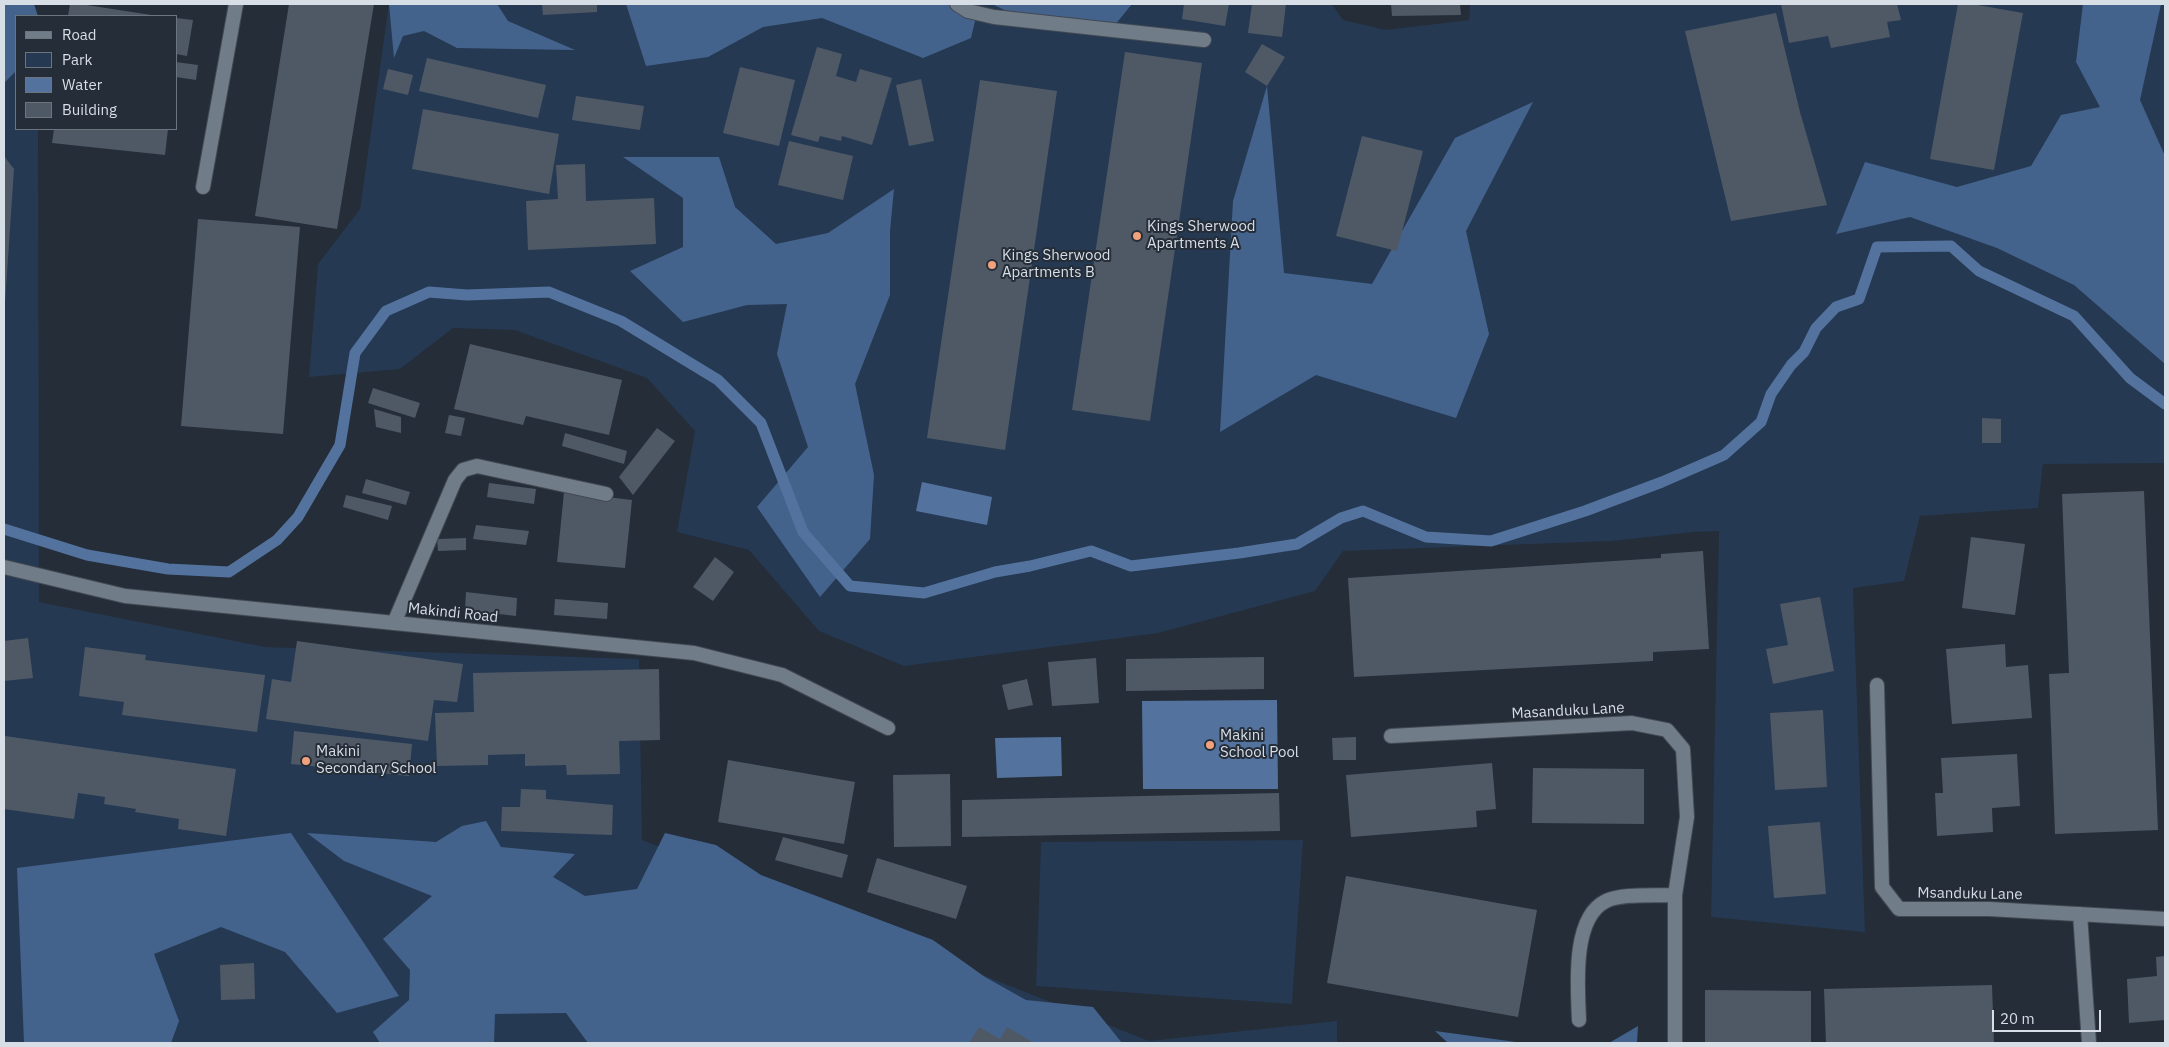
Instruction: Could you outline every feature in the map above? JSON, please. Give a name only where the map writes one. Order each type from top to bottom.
[{"type":"street","points":[[203,187],[236,4]]},
{"type":"street","points":[[957,4],[968,11],[994,17],[1204,40]]},
{"type":"street","points":[[394,623],[455,480],[463,470],[477,466],[606,494]]},
{"type":"street","name":"Makindi Road","points":[[4,567],[125,596],[694,653],[782,676],[888,728]]},
{"type":"street","name":"Msanduku Lane","points":[[1877,685],[1882,887],[1900,909],[1989,909],[2165,919]]},
{"type":"street","name":"Masanduku Lane","points":[[1391,736],[1632,723],[1667,730],[1682,749],[1687,817],[1675,895],[1675,1043]]},
{"type":"street","points":[[1579,1020],[1579,950],[1582,934],[1592,914],[1607,900],[1675,895]]},
{"type":"street","points":[[2080,914],[2089,1043]]},
{"type":"green space","points":[[4,4],[15,15],[15,130],[38,130],[39,602],[265,647],[639,659],[642,840],[1149,1041],[1337,1021],[1337,1043],[4,1043]]},
{"type":"green space","points":[[389,4],[1332,4],[1343,20],[1386,30],[1469,20],[1470,4],[2165,4],[2165,463],[2043,464],[2038,508],[1920,516],[1904,581],[1853,588],[1865,932],[1711,917],[1719,531],[1611,541],[1343,551],[1315,591],[1158,633],[904,666],[819,631],[749,550],[677,532],[695,431],[647,378],[515,330],[453,328],[400,369],[309,377],[318,264],[360,209]]},
{"type":"green space","points":[[1303,840],[1292,1004],[1036,986],[1041,842]]},
{"type":"shaded area","points":[[4,4],[34,4],[38,15],[15,15],[15,72],[4,83]]},
{"type":"shaded area","points":[[389,4],[497,4],[508,21],[575,50],[457,48],[424,31],[403,36],[394,58]]},
{"type":"shaded area","points":[[626,4],[979,4],[971,38],[923,58],[822,18],[763,27],[708,57],[646,66]]},
{"type":"shaded area","points":[[992,4],[1132,4],[1105,37],[1019,17]]},
{"type":"shaded area","points":[[2083,4],[2161,4],[2140,100],[2165,156],[2165,364],[2074,285],[1997,248],[1910,217],[1836,234],[1865,162],[1957,187],[2031,166],[2061,115],[2100,107],[2076,62]]},
{"type":"shaded area","points":[[1267,86],[1284,273],[1372,284],[1455,138],[1533,102],[1466,231],[1489,334],[1456,418],[1316,375],[1220,432],[1233,201]]},
{"type":"shaded area","points":[[623,157],[719,157],[735,207],[776,244],[828,233],[894,189],[890,231],[890,295],[855,384],[874,475],[870,539],[820,597],[757,507],[808,447],[777,354],[787,304],[747,305],[683,322],[630,271],[683,247],[683,198]]},
{"type":"shaded area","points":[[486,821],[501,847],[575,854],[553,877],[585,896],[637,889],[665,833],[716,845],[761,875],[933,940],[985,977],[1026,1000],[1093,1007],[1122,1043],[588,1043],[566,1013],[495,1014],[494,1043],[380,1043],[373,1032],[409,1000],[410,970],[383,939],[432,896],[344,861],[307,833],[436,842],[462,826]]},
{"type":"shaded area","points":[[291,833],[399,996],[337,1013],[285,952],[221,927],[154,954],[179,1021],[171,1043],[24,1043],[17,868]]},
{"type":"shaded area","points":[[1638,1026],[1637,1043],[1609,1043]]},
{"type":"shaded area","points":[[1435,1031],[1516,1042],[1522,1043],[1448,1043]]},
{"type":"water","points":[[922,482],[992,497],[987,525],[916,511]]},
{"type":"water","name":"Makini School Pool","points":[[1277,700],[1278,789],[1143,789],[1142,701]]},
{"type":"water","points":[[1061,737],[1062,776],[997,778],[995,738]]},
{"type":"building","points":[[70,4],[80,4],[152,15],[68,15]]},
{"type":"building","points":[[289,4],[374,4],[337,229],[255,216]]},
{"type":"building","points":[[542,4],[597,4],[597,12],[543,15]]},
{"type":"building","points":[[1184,4],[1229,4],[1225,26],[1182,19]]},
{"type":"building","points":[[1252,4],[1286,4],[1282,37],[1248,33]]},
{"type":"building","points":[[1391,4],[1460,4],[1461,15],[1392,16]]},
{"type":"building","points":[[1781,4],[1897,4],[1901,20],[1887,22],[1890,37],[1831,48],[1828,36],[1789,43]]},
{"type":"building","points":[[1958,4],[1972,4],[2023,13],[1994,170],[1930,159]]},
{"type":"building","points":[[1776,13],[1800,112],[1827,205],[1731,221],[1685,31]]},
{"type":"building","points":[[178,18],[193,20],[187,56],[178,54]]},
{"type":"building","points":[[1262,44],[1285,57],[1267,86],[1245,72]]},
{"type":"building","points":[[817,47],[842,54],[836,76],[856,82],[860,69],[892,78],[872,145],[842,136],[841,141],[820,136],[818,142],[791,135]]},
{"type":"building","name":"Kings Sherwood Apartments A","points":[[1125,52],[1202,63],[1150,421],[1072,410]]},
{"type":"building","points":[[427,58],[546,85],[538,118],[419,91]]},
{"type":"building","points":[[178,62],[198,65],[196,80],[178,77]]},
{"type":"building","points":[[740,67],[795,80],[779,146],[723,133]]},
{"type":"building","points":[[388,69],[413,75],[408,95],[383,89]]},
{"type":"building","points":[[921,79],[934,141],[909,146],[896,85]]},
{"type":"building","name":"Kings Sherwood Apartments B","points":[[980,80],[1057,91],[1005,450],[927,438]]},
{"type":"building","points":[[576,96],[644,106],[640,130],[572,120]]},
{"type":"building","points":[[423,109],[559,134],[549,194],[412,169]]},
{"type":"building","points":[[54,130],[168,130],[165,155],[52,143]]},
{"type":"building","points":[[1362,136],[1423,151],[1397,251],[1336,236]]},
{"type":"building","points":[[789,141],[853,156],[843,200],[778,185]]},
{"type":"building","points":[[4,156],[14,169],[5,303],[4,303]]},
{"type":"building","points":[[585,164],[586,201],[654,198],[656,244],[528,250],[526,201],[558,199],[556,165]]},
{"type":"building","points":[[198,219],[300,227],[283,434],[181,426]]},
{"type":"building","points":[[470,344],[622,380],[609,435],[526,416],[523,425],[454,409]]},
{"type":"building","points":[[373,388],[420,403],[415,418],[368,403]]},
{"type":"building","points":[[374,409],[401,417],[401,433],[376,427]]},
{"type":"building","points":[[449,415],[465,418],[461,436],[445,433]]},
{"type":"building","points":[[1982,418],[2001,419],[2001,443],[1982,443]]},
{"type":"building","points":[[657,428],[675,441],[633,495],[619,477]]},
{"type":"building","points":[[565,433],[627,451],[624,464],[562,446]]},
{"type":"building","points":[[366,479],[410,492],[406,505],[362,493]]},
{"type":"building","points":[[489,483],[536,489],[534,504],[487,497]]},
{"type":"building","points":[[2144,491],[2158,830],[2055,834],[2049,674],[2069,673],[2062,494]]},
{"type":"building","points":[[564,492],[632,500],[625,568],[557,562]]},
{"type":"building","points":[[346,495],[392,506],[388,520],[343,507]]},
{"type":"building","points":[[476,525],[529,531],[526,545],[473,539]]},
{"type":"building","points":[[1971,537],[2025,544],[2015,615],[1962,608]]},
{"type":"building","points":[[466,538],[466,550],[438,551],[437,539]]},
{"type":"building","points":[[1703,551],[1709,649],[1653,652],[1653,661],[1354,677],[1348,578],[1661,558],[1661,554]]},
{"type":"building","points":[[715,557],[734,572],[713,601],[693,587]]},
{"type":"building","points":[[466,592],[517,598],[516,616],[465,610]]},
{"type":"building","points":[[1820,597],[1834,671],[1773,684],[1766,649],[1788,645],[1780,604]]},
{"type":"building","points":[[555,599],[608,603],[607,619],[554,615]]},
{"type":"building","points":[[28,638],[33,678],[4,681],[4,641]]},
{"type":"building","points":[[297,641],[463,664],[457,702],[434,700],[428,741],[266,719],[272,679],[291,682]]},
{"type":"building","points":[[2005,644],[2006,667],[2028,665],[2032,718],[1952,724],[1946,649]]},
{"type":"building","points":[[85,647],[146,655],[145,660],[265,675],[257,732],[122,715],[124,702],[79,696]]},
{"type":"building","points":[[1264,657],[1264,689],[1126,691],[1126,659]]},
{"type":"building","points":[[1096,658],[1099,703],[1052,706],[1048,662]]},
{"type":"building","points":[[659,669],[660,740],[619,741],[620,774],[567,775],[566,765],[525,766],[525,754],[488,755],[488,765],[437,766],[435,713],[474,712],[473,673]]},
{"type":"building","points":[[1027,679],[1033,705],[1008,710],[1002,685]]},
{"type":"building","points":[[1823,710],[1827,787],[1775,790],[1770,713]]},
{"type":"building","points":[[294,731],[412,744],[409,776],[291,764]]},
{"type":"building","points":[[5,736],[236,769],[226,836],[178,829],[179,819],[135,812],[136,809],[104,804],[105,797],[78,793],[74,819],[4,809]]},
{"type":"building","points":[[1356,737],[1356,760],[1333,760],[1332,738]]},
{"type":"building","points":[[2017,754],[2020,806],[1992,808],[1993,832],[1937,836],[1935,793],[1943,793],[1941,758]]},
{"type":"building","points":[[728,760],[855,782],[844,844],[718,822]]},
{"type":"building","points":[[1492,763],[1496,809],[1476,811],[1477,827],[1351,837],[1346,775]]},
{"type":"building","points":[[1533,768],[1644,769],[1644,824],[1532,823]]},
{"type":"building","points":[[950,774],[951,846],[894,847],[893,775]]},
{"type":"building","points":[[521,789],[546,790],[546,799],[613,805],[612,835],[501,831],[502,807],[520,807]]},
{"type":"building","points":[[1279,793],[1280,831],[962,837],[962,800]]},
{"type":"building","points":[[1820,822],[1826,894],[1774,898],[1768,826]]},
{"type":"building","points":[[783,837],[848,855],[842,878],[775,860]]},
{"type":"building","points":[[877,858],[967,886],[956,919],[867,892]]},
{"type":"building","points":[[1346,876],[1537,910],[1518,1017],[1327,983]]},
{"type":"building","points":[[2165,956],[2165,1020],[2129,1023],[2127,979],[2157,976],[2156,957]]},
{"type":"building","points":[[254,963],[255,999],[221,1000],[220,965]]},
{"type":"building","points":[[1992,985],[1994,1043],[1826,1043],[1824,989]]},
{"type":"building","points":[[1705,990],[1811,991],[1811,1043],[1705,1043]]},
{"type":"building","points":[[979,1027],[1000,1039],[1007,1027],[1034,1043],[969,1043]]},
{"type":"waterway","points":[[4,529],[87,555],[168,569],[229,572],[277,540],[298,517],[340,445],[355,353],[386,311],[429,292],[467,295],[549,292],[621,321],[718,380],[761,423],[803,532],[850,586],[924,593],[995,572],[1030,566],[1091,551],[1131,566],[1297,544],[1341,518],[1363,511],[1426,537],[1491,541],[1585,511],[1662,482],[1724,455],[1761,422],[1771,394],[1791,365],[1804,352],[1816,328],[1836,307],[1859,299],[1877,247],[1951,246],[1979,271],[2074,316],[2130,378],[2165,404]]},
{"type":"place","name":"Kings Sherwood Apartments A","points":[[1137,236]]},
{"type":"place","name":"Kings Sherwood Apartments B","points":[[992,265]]},
{"type":"place","name":"Makini School Pool","points":[[1210,745]]},
{"type":"place","name":"Makini Secondary School","points":[[306,761]]}]
